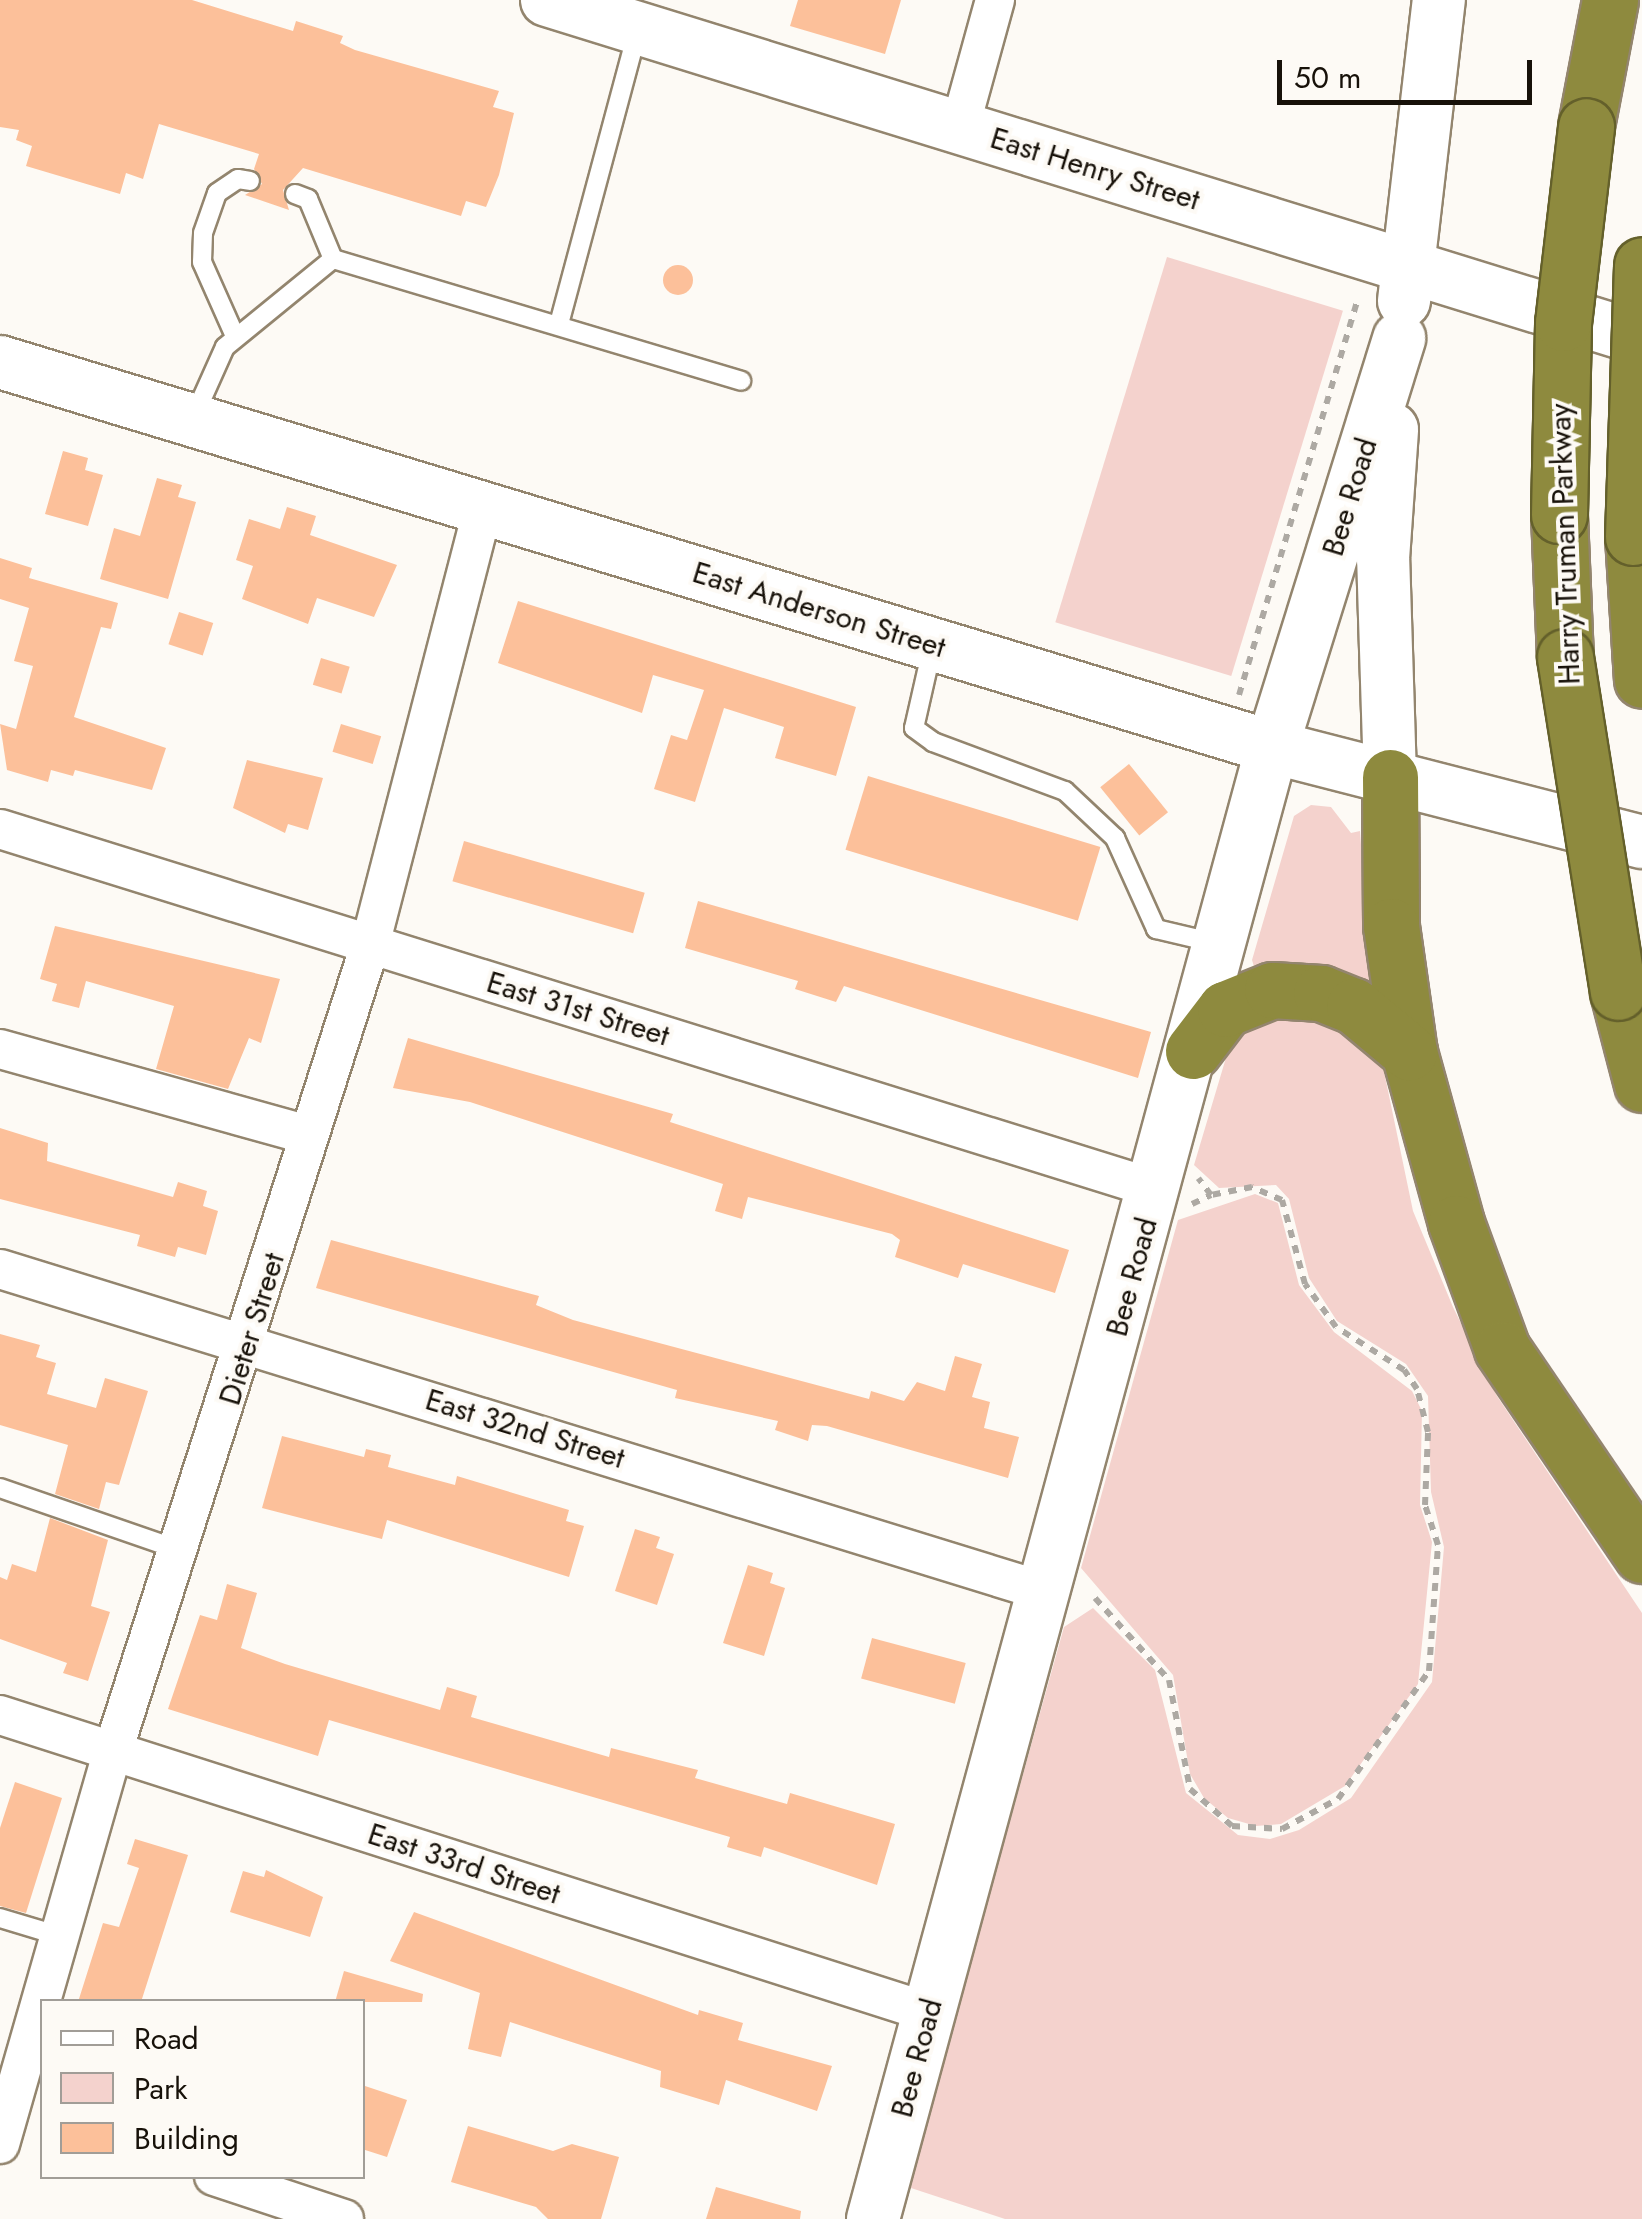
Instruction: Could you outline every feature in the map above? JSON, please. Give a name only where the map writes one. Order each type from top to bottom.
[{"type":"highway","name":"Harry Truman Parkway","points":[[1610,0],[1586,126],[1563,323],[1559,515],[1565,657],[1580,790],[1618,992],[1642,1084]]},
{"type":"highway","points":[[1642,265],[1633,537],[1642,678]]},
{"type":"highway","points":[[1390,777],[1391,926],[1409,1052],[1456,1222],[1502,1349],[1642,1555]]},
{"type":"highway","points":[[1193,1050],[1225,1008],[1272,990],[1321,993],[1354,1006],[1409,1052]]},
{"type":"main road","points":[[1390,777],[1383,560],[1399,338],[1439,0]]},
{"type":"main road","name":"East Henry Street","points":[[558,2],[1642,339]]},
{"type":"main road","name":"Bee Road","points":[[874,2219],[928,2012],[1072,1596],[1156,1189],[1272,748],[1399,338]]},
{"type":"main road","name":"East Anderson Street","points":[[0,362],[1272,748],[1642,842]]},
{"type":"street","points":[[960,128],[994,0]]},
{"type":"street","name":"Dieter Street","points":[[44,1999],[113,1751],[249,1344],[308,1135],[370,945],[483,508]]},
{"type":"street","name":"East 31st Street","points":[[0,829],[1156,1189]]},
{"type":"street","points":[[0,1049],[308,1135]]},
{"type":"street","name":"East 32nd Street","points":[[0,1269],[1072,1596]]},
{"type":"street","name":"East 33rd Street","points":[[0,1715],[928,2012]]},
{"type":"street","name":"Dieter Street","points":[[13,2120],[40,2014]]},
{"type":"street","points":[[223,2179],[344,2219]]},
{"type":"lane","points":[[559,324],[639,28]]},
{"type":"lane","points":[[234,336],[202,262],[203,233],[217,193],[238,178],[250,182]]},
{"type":"lane","points":[[294,194],[308,199],[333,258]]},
{"type":"lane","points":[[333,258],[741,381]]},
{"type":"lane","points":[[192,420],[234,336],[333,258]]},
{"type":"lane","points":[[933,644],[914,728],[933,742],[1065,790],[1114,838],[1156,928],[1220,944]]},
{"type":"lane","points":[[0,1488],[180,1551]]},
{"type":"lane","points":[[0,1918],[60,1936]]},
{"type":"path","points":[[1237,701],[1357,302]]},
{"type":"path","points":[[1072,1596],[1169,1680],[1190,1789],[1232,1826],[1282,1829],[1338,1800],[1429,1671],[1438,1544],[1426,1505],[1428,1432],[1417,1389],[1404,1370],[1336,1327],[1304,1284],[1282,1200],[1252,1187],[1211,1195]]},
{"type":"green space","points":[[1167,257],[1343,311],[1231,676],[1055,622]]},
{"type":"green space","points":[[1311,805],[1331,807],[1351,833],[1360,831],[1372,993],[1256,973],[1252,960],[1294,816]]},
{"type":"green space","points":[[1301,1000],[1381,1057],[1413,1211],[1453,1307],[1497,1396],[1642,1613],[1642,2219],[1005,2219],[908,2187],[1064,1627],[1093,1608],[1155,1670],[1186,1793],[1238,1835],[1270,1839],[1299,1830],[1351,1798],[1432,1682],[1444,1547],[1431,1492],[1428,1396],[1406,1364],[1337,1321],[1309,1278],[1289,1199],[1276,1185],[1219,1188],[1194,1165],[1228,1051],[1253,1024]]},
{"type":"green space","points":[[1255,1194],[1278,1203],[1299,1285],[1334,1332],[1412,1391],[1422,1411],[1420,1505],[1432,1542],[1418,1684],[1345,1786],[1281,1824],[1256,1826],[1228,1818],[1204,1798],[1190,1774],[1173,1675],[1081,1568],[1178,1220]]},
{"type":"building","points":[[0,0],[192,0],[293,31],[296,21],[343,36],[340,43],[355,50],[499,91],[493,107],[514,113],[499,175],[486,207],[466,201],[461,216],[303,168],[283,190],[289,210],[245,195],[262,184],[254,169],[259,154],[159,124],[143,179],[126,173],[120,194],[26,166],[32,146],[16,140],[19,130],[0,127]]},
{"type":"building","points":[[798,0],[901,0],[885,54],[790,26]]},
{"type":"building","points":[[678,265],[689,269],[693,280],[689,291],[678,295],[667,291],[663,280],[667,269]]},
{"type":"building","points":[[63,451],[88,458],[85,470],[103,475],[88,526],[45,514]]},
{"type":"building","points":[[157,478],[182,485],[178,497],[196,502],[168,599],[100,579],[114,528],[140,536]]},
{"type":"building","points":[[287,507],[316,516],[310,535],[397,565],[374,617],[317,598],[308,624],[242,599],[253,566],[236,560],[249,519],[280,529]]},
{"type":"building","points":[[0,558],[32,568],[29,578],[118,603],[111,629],[101,627],[74,717],[166,748],[152,790],[75,770],[73,776],[51,770],[48,782],[7,770],[0,724],[16,729],[33,666],[14,661],[29,608],[0,599]]},
{"type":"building","points":[[518,601],[856,707],[836,776],[775,758],[784,727],[724,708],[695,802],[654,789],[671,735],[687,740],[704,690],[653,675],[642,713],[498,663]]},
{"type":"building","points":[[179,612],[213,623],[203,655],[168,644]]},
{"type":"building","points":[[321,658],[350,667],[342,694],[313,685]]},
{"type":"building","points":[[341,724],[381,736],[373,764],[333,752]]},
{"type":"building","points":[[247,760],[323,778],[308,830],[288,824],[285,833],[233,808]]},
{"type":"building","points":[[1129,764],[1168,812],[1139,835],[1100,787]]},
{"type":"building","points":[[868,776],[1100,847],[1078,921],[845,850]]},
{"type":"building","points":[[464,841],[645,893],[633,933],[452,881]]},
{"type":"building","points":[[698,901],[1151,1032],[1138,1078],[844,986],[836,1002],[795,989],[798,981],[685,948]]},
{"type":"building","points":[[55,926],[280,979],[261,1043],[249,1038],[228,1089],[156,1069],[174,1006],[86,981],[79,1008],[52,1001],[57,984],[40,979]]},
{"type":"building","points":[[408,1038],[673,1114],[670,1122],[1069,1250],[1055,1293],[963,1264],[958,1278],[895,1257],[900,1240],[892,1234],[748,1197],[742,1219],[715,1211],[723,1184],[470,1102],[393,1088]]},
{"type":"building","points":[[0,1128],[48,1143],[47,1161],[173,1197],[178,1182],[207,1191],[203,1206],[218,1211],[206,1255],[178,1247],[175,1257],[137,1246],[140,1235],[0,1199]]},
{"type":"building","points":[[331,1240],[539,1296],[536,1305],[573,1320],[869,1399],[871,1391],[904,1401],[917,1382],[945,1391],[955,1356],[982,1364],[972,1397],[990,1402],[984,1428],[1019,1437],[1008,1478],[827,1426],[812,1425],[808,1441],[775,1430],[778,1421],[675,1398],[677,1390],[316,1288]]},
{"type":"building","points":[[0,1334],[40,1345],[36,1357],[56,1363],[47,1394],[96,1408],[105,1378],[148,1391],[119,1485],[106,1482],[99,1509],[55,1494],[68,1445],[0,1425]]},
{"type":"building","points":[[282,1436],[364,1457],[366,1449],[391,1455],[388,1467],[455,1485],[457,1476],[569,1510],[566,1521],[584,1526],[569,1577],[387,1520],[382,1539],[262,1508]]},
{"type":"building","points":[[50,1518],[108,1540],[91,1606],[110,1612],[88,1681],[63,1673],[67,1663],[0,1639],[0,1577],[7,1580],[12,1564],[36,1572]]},
{"type":"building","points":[[635,1529],[660,1537],[656,1548],[674,1554],[657,1605],[615,1591]]},
{"type":"building","points":[[748,1565],[773,1573],[770,1583],[785,1588],[764,1656],[723,1643]]},
{"type":"building","points":[[227,1584],[257,1593],[241,1648],[285,1664],[440,1710],[447,1687],[477,1696],[471,1717],[609,1757],[611,1748],[698,1770],[695,1778],[787,1804],[790,1793],[895,1824],[877,1885],[764,1847],[761,1857],[727,1847],[730,1837],[329,1720],[318,1756],[168,1709],[200,1615],[217,1620]]},
{"type":"building","points":[[872,1638],[966,1663],[955,1704],[861,1679]]},
{"type":"building","points":[[15,1782],[62,1798],[26,1913],[0,1906],[0,1828]]},
{"type":"building","points":[[135,1839],[188,1855],[142,1999],[79,1999],[103,1923],[119,1927],[139,1868],[127,1864]]},
{"type":"building","points":[[266,1870],[323,1897],[310,1937],[230,1912],[243,1871],[264,1877]]},
{"type":"building","points":[[414,1912],[698,2015],[699,2010],[743,2023],[738,2040],[832,2066],[817,2111],[726,2080],[719,2105],[660,2087],[661,2071],[510,2022],[501,2057],[468,2049],[480,1993],[390,1961]]},
{"type":"building","points":[[344,1971],[423,1994],[422,2002],[336,1999]]},
{"type":"building","points":[[365,2086],[407,2100],[387,2157],[365,2150]]},
{"type":"building","points":[[468,2126],[553,2151],[572,2144],[619,2157],[601,2219],[548,2219],[536,2207],[451,2182]]},
{"type":"building","points":[[716,2187],[801,2211],[800,2219],[706,2219]]}]
